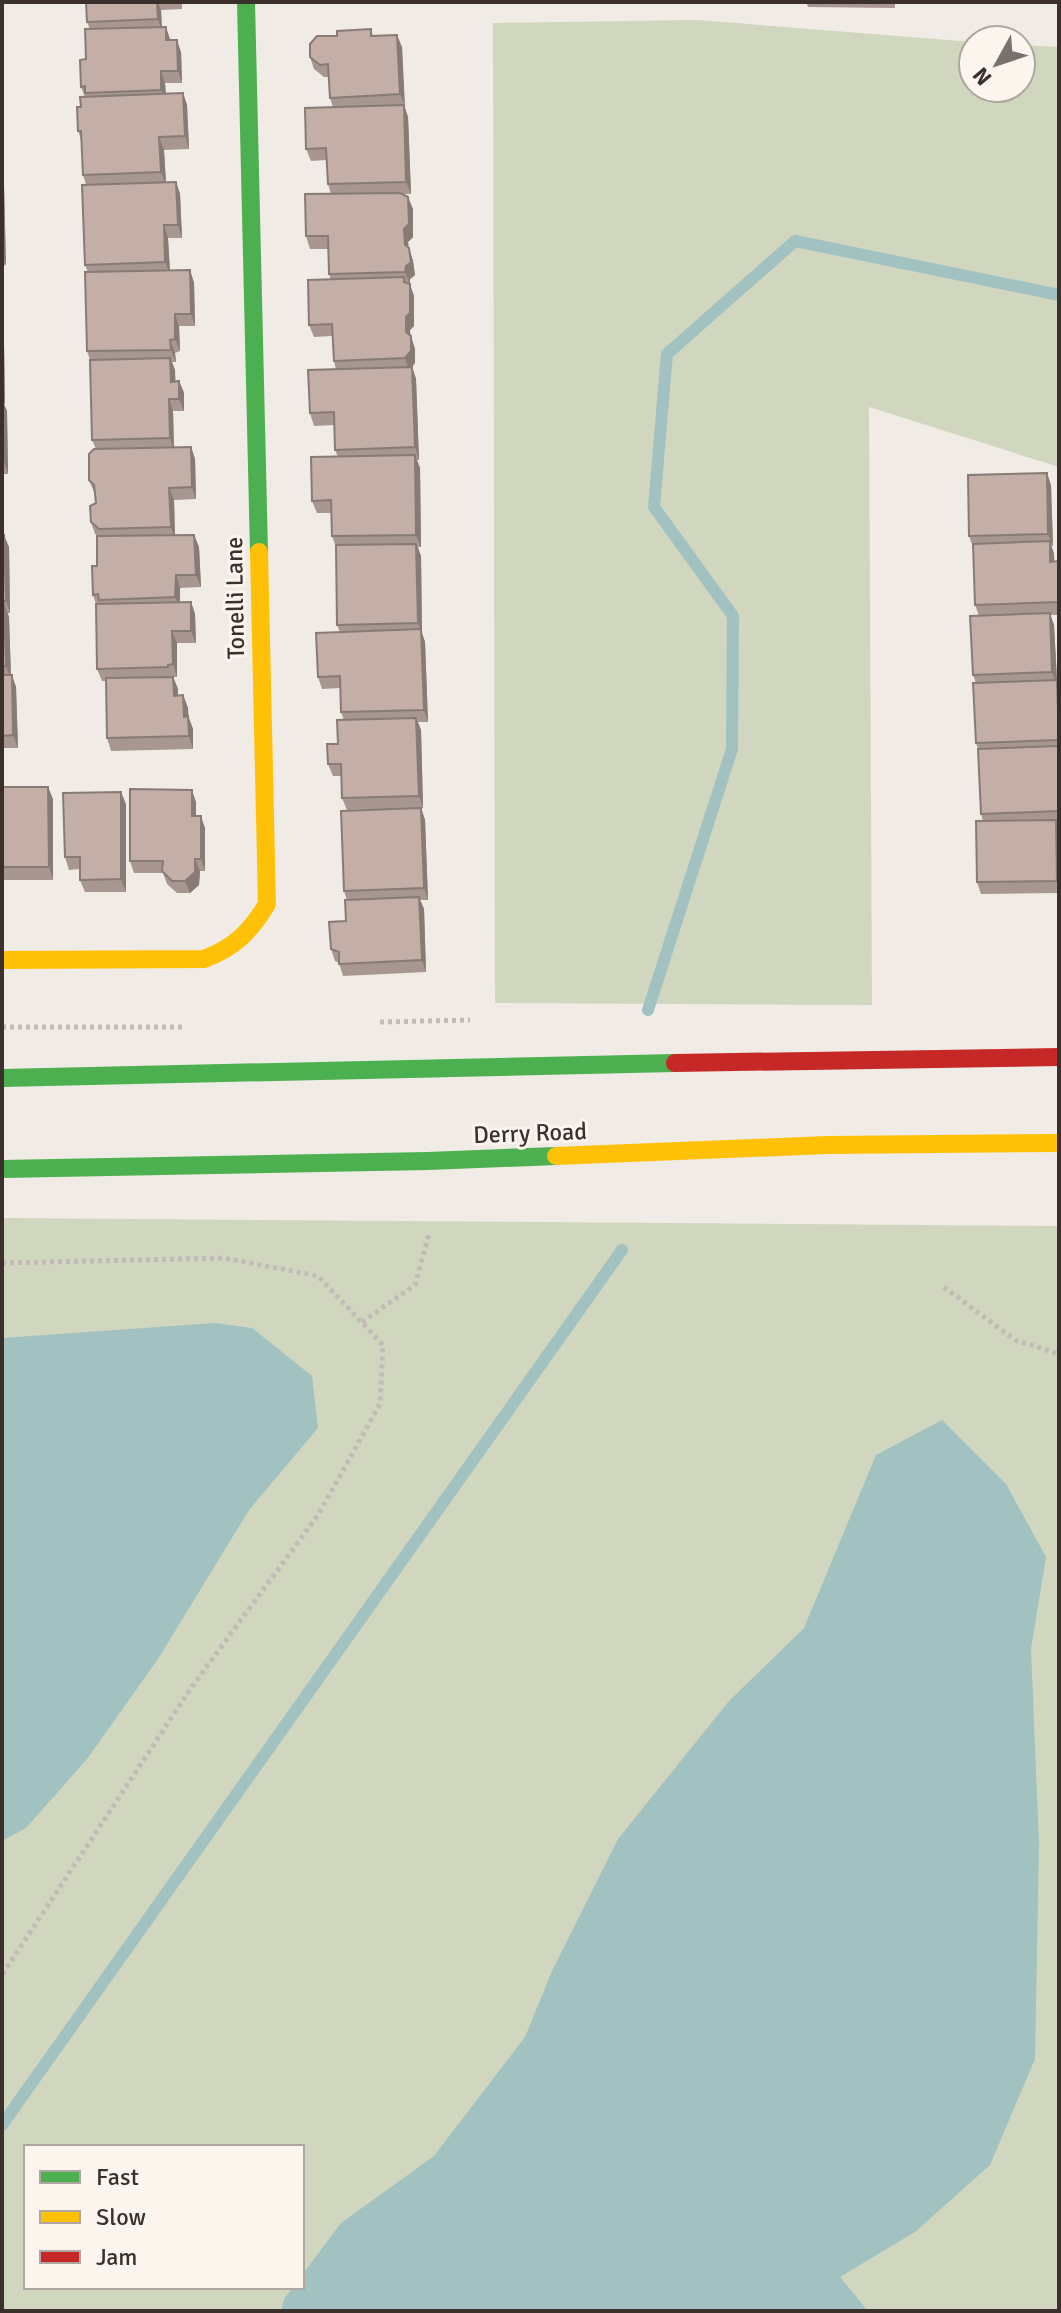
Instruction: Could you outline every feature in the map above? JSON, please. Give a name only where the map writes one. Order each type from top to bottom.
[{"type":"main road","name":"Tonelli Lane","points":[[2,960],[204,959],[238,943],[255,927],[267,904],[246,2]]},
{"type":"main road","points":[[2,1078],[485,1066],[1059,1057]]},
{"type":"main road","name":"Derry Road","points":[[2,1169],[428,1161],[827,1145],[1059,1143]]},
{"type":"path","points":[[362,1322],[415,1285],[429,1234]]},
{"type":"path","points":[[2,1263],[224,1258],[318,1276],[383,1345],[380,1404],[318,1515],[191,1688],[2,1975]]},
{"type":"path","points":[[944,1287],[1015,1340],[1059,1354]]},
{"type":"green space","points":[[697,20],[957,41],[957,104],[1037,104],[1037,46],[1059,47],[1059,467],[869,407],[872,1005],[495,1003],[493,23]]},
{"type":"green space","points":[[2,1218],[1059,1226],[1059,2311],[2,2311]]},
{"type":"water","points":[[215,1323],[252,1328],[312,1376],[318,1428],[249,1510],[158,1659],[87,1759],[26,1828],[2,1841],[2,1338]]},
{"type":"water","points":[[942,1420],[1006,1484],[1046,1557],[1031,1649],[1039,1843],[1035,2059],[990,2165],[915,2232],[840,2277],[868,2311],[281,2311],[284,2299],[292,2289],[304,2289],[304,2272],[341,2223],[434,2156],[525,2037],[552,1971],[618,1839],[729,1701],[804,1628],[876,1455]]},
{"type":"building","points":[[86,2],[157,2],[158,19],[87,22]]},
{"type":"building","points":[[166,27],[166,40],[177,40],[178,71],[161,71],[161,90],[85,93],[85,86],[81,87],[80,60],[86,59],[85,29]]},
{"type":"building","points":[[371,29],[371,36],[397,35],[400,94],[330,98],[328,64],[320,65],[310,57],[310,44],[317,36],[337,36],[337,31]]},
{"type":"building","points":[[183,93],[185,136],[159,137],[161,172],[83,175],[77,107],[81,107],[80,97]]},
{"type":"building","points":[[404,105],[406,182],[328,184],[326,148],[306,149],[305,108]]},
{"type":"building","points":[[176,182],[178,225],[164,225],[165,262],[85,265],[82,185]]},
{"type":"building","points":[[400,193],[408,197],[409,224],[404,229],[411,262],[405,272],[329,274],[328,236],[306,236],[305,194]]},
{"type":"building","points":[[190,270],[191,314],[175,314],[175,339],[170,340],[171,350],[87,351],[85,272]]},
{"type":"building","points":[[404,277],[404,282],[410,284],[410,313],[406,317],[406,332],[411,336],[411,351],[405,358],[334,361],[332,324],[309,325],[308,280]]},
{"type":"building","points":[[170,358],[171,382],[179,381],[179,399],[169,399],[170,438],[92,440],[90,360]]},
{"type":"building","points":[[412,367],[415,447],[335,450],[334,412],[310,413],[308,370]]},
{"type":"building","points":[[2,399],[4,461],[2,461]]},
{"type":"building","points":[[191,447],[192,487],[169,488],[171,527],[99,529],[91,522],[90,506],[96,503],[94,485],[89,480],[89,454],[94,449]]},
{"type":"building","points":[[415,455],[416,535],[332,536],[331,500],[312,501],[311,457]]},
{"type":"building","points":[[1047,473],[1048,534],[969,536],[968,475]]},
{"type":"building","points":[[4,535],[6,601],[2,601]]},
{"type":"building","points":[[194,535],[196,575],[176,575],[175,597],[99,600],[98,594],[93,595],[92,566],[97,566],[97,536]]},
{"type":"building","points":[[1050,541],[1050,562],[1059,561],[1059,602],[975,605],[973,544]]},
{"type":"building","points":[[416,544],[418,623],[337,625],[336,545]]},
{"type":"building","points":[[191,602],[191,631],[172,631],[173,664],[168,667],[97,669],[96,604]]},
{"type":"building","points":[[4,604],[6,666],[2,666]]},
{"type":"building","points":[[1050,613],[1052,672],[973,675],[970,616]]},
{"type":"building","points":[[421,629],[424,710],[341,712],[340,676],[318,677],[316,633]]},
{"type":"building","points":[[2,675],[12,675],[13,735],[2,736]]},
{"type":"building","points":[[173,677],[174,696],[183,695],[189,736],[107,738],[106,678]]},
{"type":"building","points":[[1057,680],[1059,740],[976,743],[973,683]]},
{"type":"building","points":[[416,718],[419,796],[342,798],[341,764],[328,764],[327,744],[338,744],[337,720]]},
{"type":"building","points":[[1058,746],[1059,811],[981,814],[978,749]]},
{"type":"building","points":[[2,787],[48,787],[49,867],[2,867]]},
{"type":"building","points":[[130,789],[192,790],[192,816],[201,816],[201,859],[195,859],[195,872],[185,881],[172,881],[162,871],[163,861],[130,861]]},
{"type":"building","points":[[121,792],[121,879],[80,880],[80,857],[65,857],[63,793]]},
{"type":"building","points":[[421,808],[424,888],[344,891],[341,811]]},
{"type":"building","points":[[1056,820],[1057,881],[977,882],[976,821]]},
{"type":"building","points":[[419,897],[422,960],[339,964],[339,952],[331,949],[329,922],[346,921],[345,900]]},
{"type":"waterway","points":[[648,1010],[732,749],[733,616],[654,507],[667,354],[795,241],[1059,295]]},
{"type":"waterway","points":[[2,2125],[622,1250]]},
{"type":"traffic: fast","points":[[246,2],[259,552]]},
{"type":"traffic: fast","points":[[2,1078],[675,1063]]},
{"type":"traffic: fast","points":[[2,1169],[556,1156]]},
{"type":"traffic: slow","points":[[2,960],[204,959],[233,944],[261,914],[267,904],[259,552]]},
{"type":"traffic: slow","points":[[556,1156],[827,1145],[1059,1143]]},
{"type":"traffic: jam","points":[[675,1063],[1059,1057]]}]
